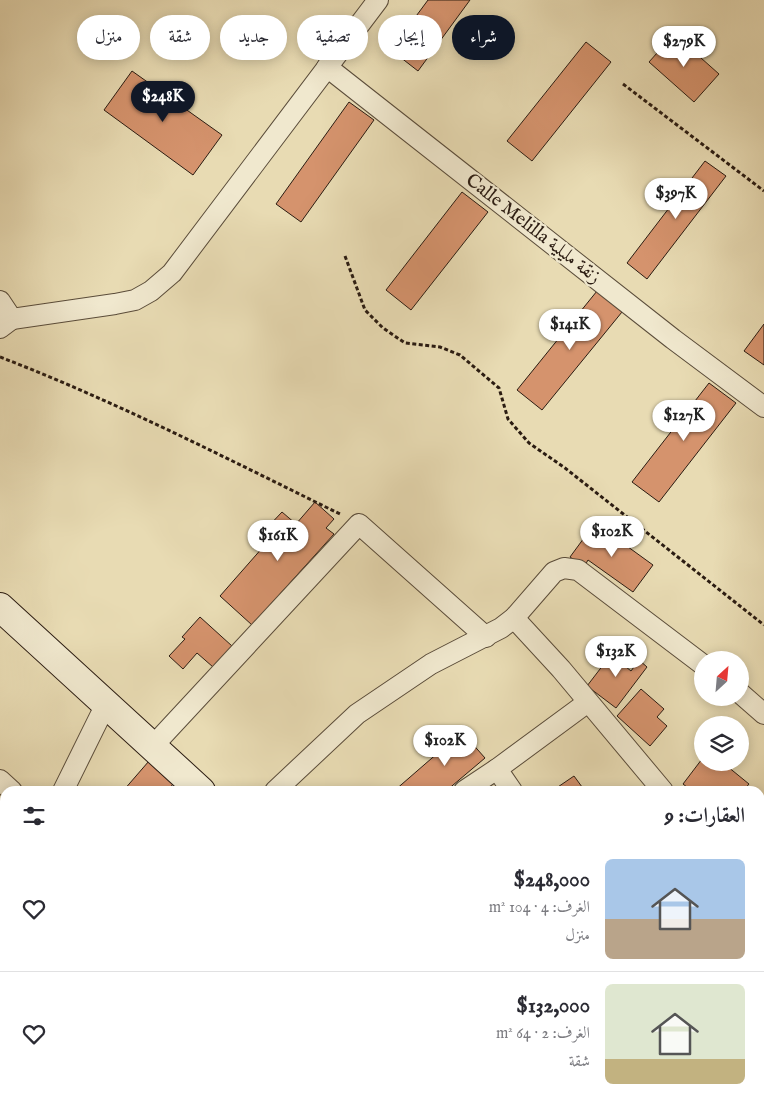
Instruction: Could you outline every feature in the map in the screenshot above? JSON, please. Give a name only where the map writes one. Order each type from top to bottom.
[{"type":"street","points":[[0,301],[6,324],[135,300],[152,291],[172,274],[378,0]]},
{"type":"street","name":"Calle Melilla زنقة مليلية","points":[[327,67],[673,339],[764,407]]},
{"type":"street","points":[[152,746],[360,524],[486,637]]},
{"type":"street","points":[[280,786],[357,714],[431,664],[486,637],[514,618],[554,572],[564,568],[578,570],[694,658]]},
{"type":"street","points":[[0,607],[194,786]]},
{"type":"street","points":[[514,618],[561,669],[659,786]]},
{"type":"street","points":[[749,701],[764,714]]},
{"type":"street","points":[[472,786],[498,769],[588,702]]},
{"type":"street","points":[[66,786],[106,704]]},
{"type":"street","points":[[498,769],[509,786]]},
{"type":"path","points":[[624,84],[764,191]]},
{"type":"path","points":[[346,256],[365,310],[384,328],[405,343],[440,347],[460,355],[499,388],[508,419],[529,443],[573,474],[764,625]]},
{"type":"path","points":[[0,357],[40,372],[137,416],[360,524]]},
{"type":"building","points":[[428,0],[470,0],[459,15],[452,15],[452,25],[442,38],[442,15],[417,15]]},
{"type":"building","points":[[674,34],[719,74],[694,102],[649,62]]},
{"type":"building","points":[[586,42],[611,62],[532,161],[507,141]]},
{"type":"building","points":[[404,60],[426,60],[418,71]]},
{"type":"building","points":[[132,71],[222,135],[193,175],[104,110]]},
{"type":"building","points":[[349,102],[374,120],[301,222],[276,204]]},
{"type":"building","points":[[705,161],[726,176],[647,279],[627,263]]},
{"type":"building","points":[[462,192],[488,212],[411,310],[386,290]]},
{"type":"building","points":[[597,291],[622,312],[542,410],[517,390]]},
{"type":"building","points":[[764,324],[764,365],[744,351]]},
{"type":"building","points":[[709,383],[736,403],[659,502],[632,482]]},
{"type":"building","points":[[315,502],[334,519],[326,528],[334,534],[252,625],[220,596],[271,538],[264,531],[282,512],[296,524]]},
{"type":"building","points":[[595,523],[653,565],[633,592],[588,560],[584,567],[570,557]]},
{"type":"building","points":[[200,617],[232,646],[213,667],[197,653],[183,669],[169,656],[185,639],[182,637]]},
{"type":"building","points":[[620,643],[629,650],[620,662],[631,671],[639,660],[647,667],[616,708],[587,686]]},
{"type":"building","points":[[641,689],[664,709],[657,717],[667,726],[650,746],[617,716]]},
{"type":"building","points":[[462,732],[485,758],[452,786],[400,786]]},
{"type":"building","points":[[149,761],[174,783],[171,786],[127,786]]},
{"type":"building","points":[[694,770],[733,771],[749,784],[747,786],[686,786],[683,784]]},
{"type":"building","points":[[574,776],[581,786],[559,786]]}]
